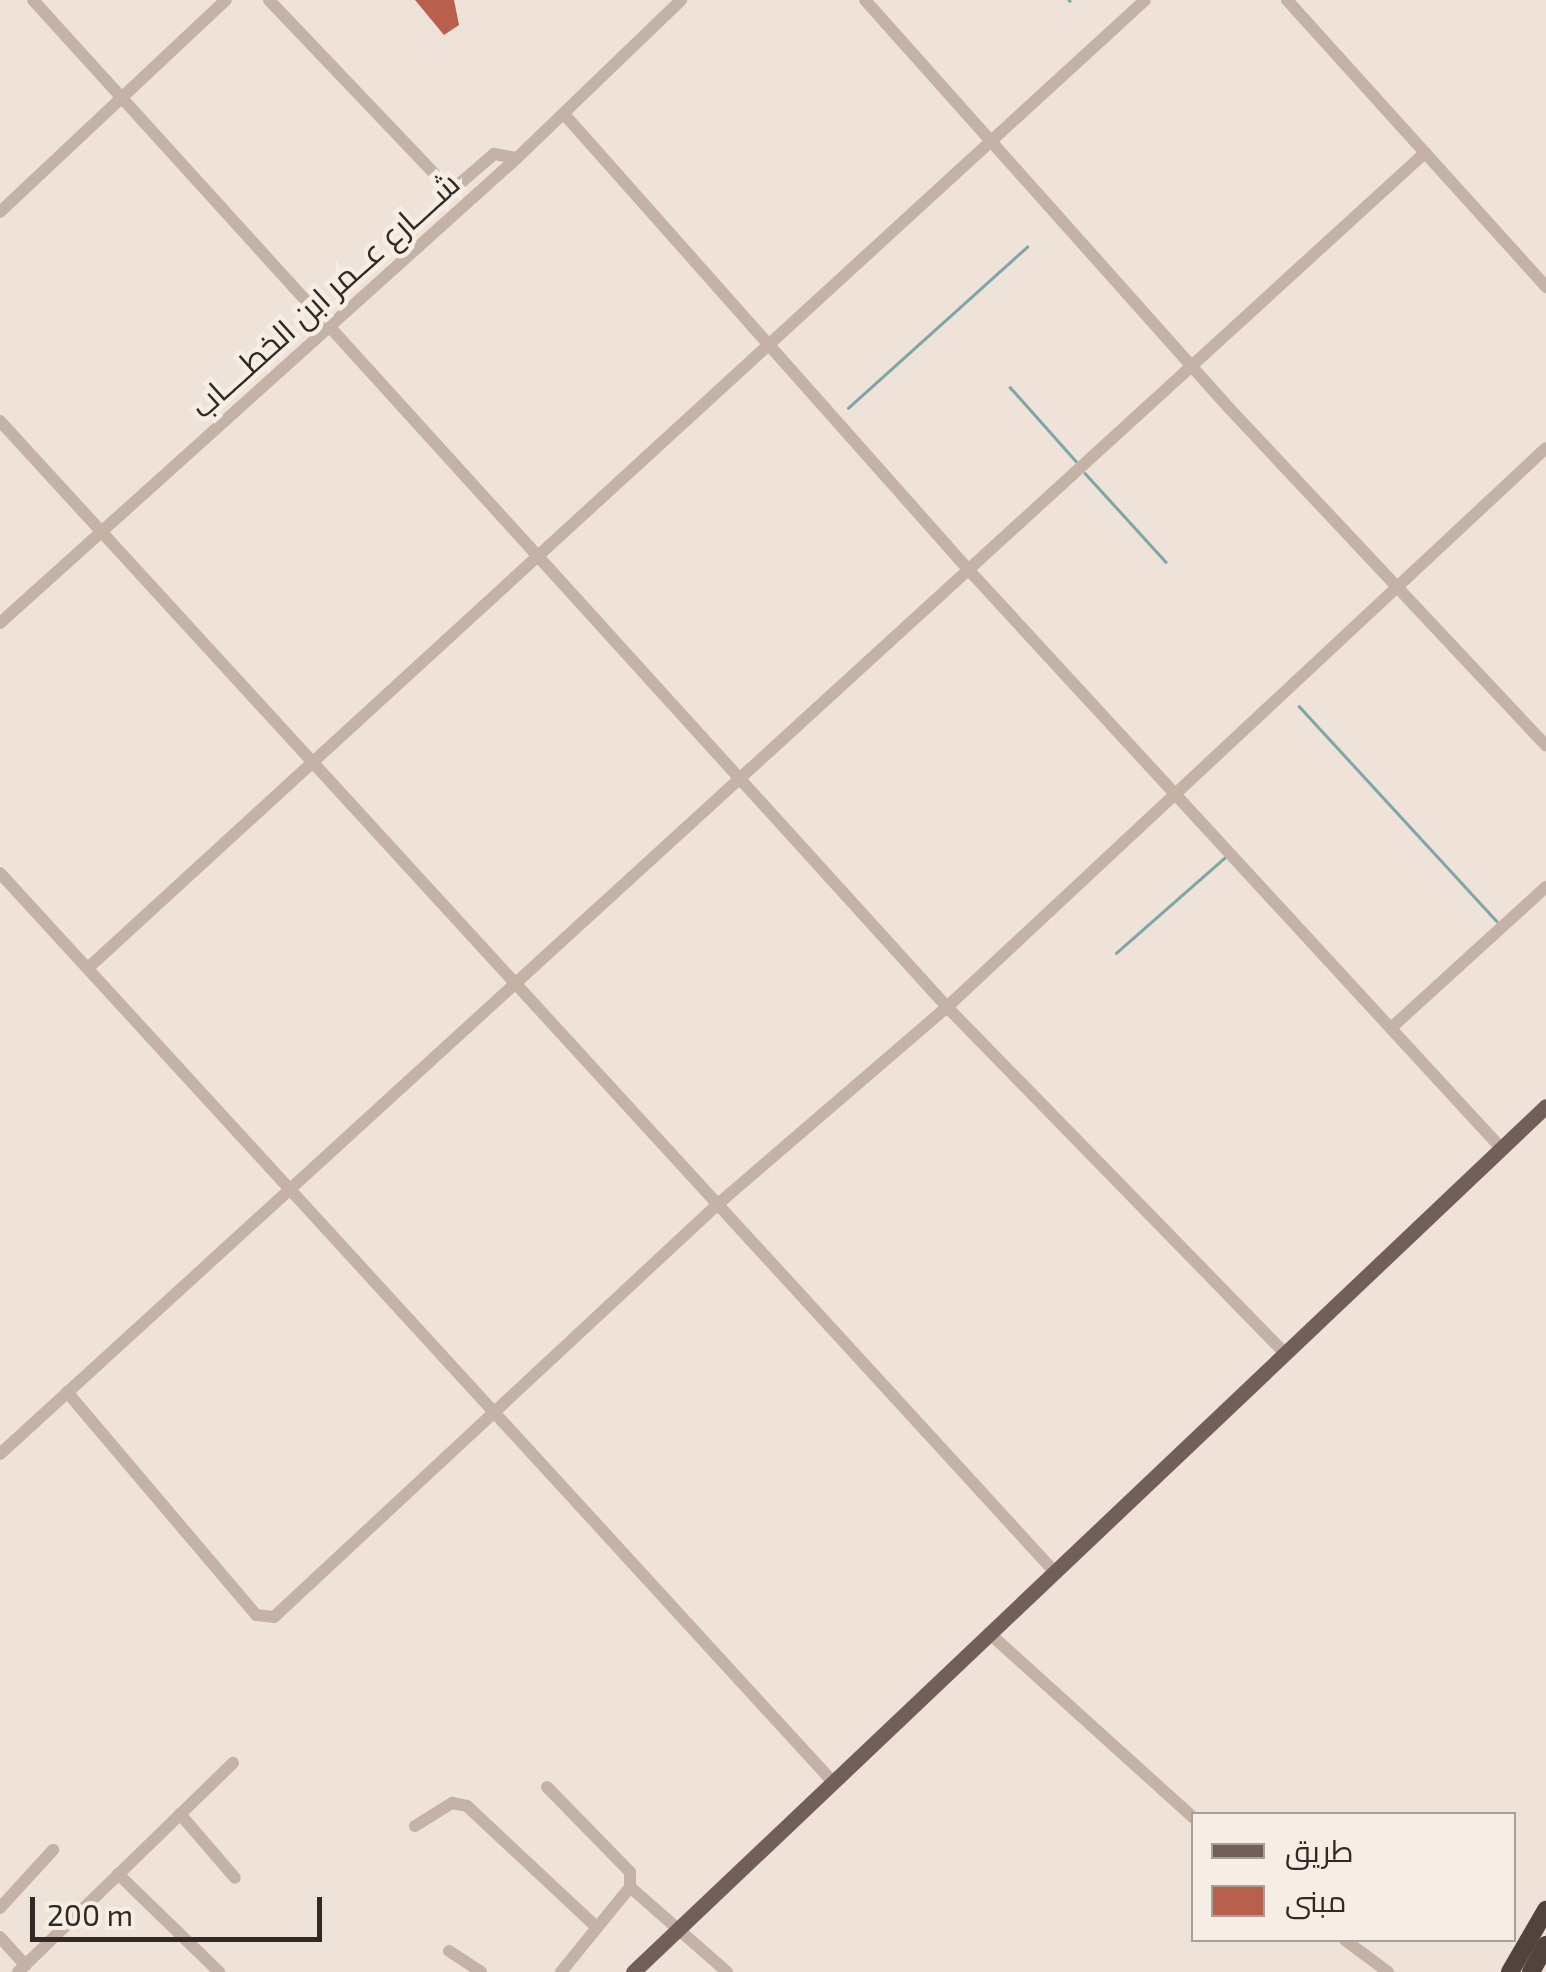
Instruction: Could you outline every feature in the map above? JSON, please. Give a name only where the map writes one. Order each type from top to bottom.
[{"type":"highway","points":[[1510,1972],[1546,1910]]},
{"type":"highway","points":[[1531,1972],[1546,1945]]},
{"type":"main road","points":[[632,1972],[674,1927],[989,1634],[1051,1568],[1546,1106]]},
{"type":"street","points":[[33,0],[332,324],[948,1008],[1284,1352]]},
{"type":"street","points":[[0,212],[226,0]]},
{"type":"street","points":[[269,0],[451,191],[497,153],[517,158]]},
{"type":"street","name":"شــــارع عــمر ابن الخطــــاب","points":[[0,624],[517,158],[681,0]]},
{"type":"street","points":[[865,0],[996,139],[1190,361],[1546,746]]},
{"type":"street","points":[[88,968],[312,762],[543,560],[770,344],[1145,0]]},
{"type":"street","points":[[1287,0],[1546,287]]},
{"type":"street","points":[[564,114],[966,568],[1175,790],[1501,1148]]},
{"type":"street","points":[[0,1454],[513,981],[744,779],[1190,361],[1425,153]]},
{"type":"street","points":[[0,422],[1051,1568]]},
{"type":"street","points":[[67,1392],[262,1619],[274,1617],[718,1204],[948,1008],[1175,790],[1546,448]]},
{"type":"street","points":[[0,873],[831,1780]]},
{"type":"street","points":[[1391,1028],[1546,887]]},
{"type":"street","points":[[989,1634],[1191,1815]]},
{"type":"street","points":[[0,1938],[22,1968],[233,1763]]},
{"type":"street","points":[[547,1788],[630,1872],[630,1886],[594,1924],[561,1972]]},
{"type":"street","points":[[414,1826],[452,1803],[467,1806],[594,1924]]},
{"type":"street","points":[[180,1814],[235,1878]]},
{"type":"street","points":[[0,1908],[54,1850]]},
{"type":"street","points":[[118,1874],[218,1972]]},
{"type":"street","points":[[630,1886],[728,1972]]},
{"type":"street","points":[[1348,1942],[1388,1972]]},
{"type":"street","points":[[449,1951],[481,1972]]},
{"type":"building","points":[[415,0],[454,0],[459,25],[444,35]]},
{"type":"waterway","points":[[848,408],[1027,247]]},
{"type":"waterway","points":[[1010,387],[1076,461]]},
{"type":"waterway","points":[[1085,473],[1166,562]]},
{"type":"waterway","points":[[1299,706],[1497,921]]},
{"type":"waterway","points":[[1116,953],[1224,858]]}]
